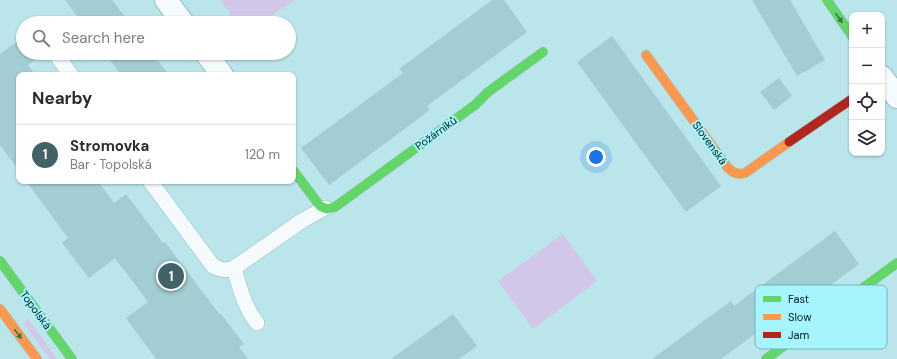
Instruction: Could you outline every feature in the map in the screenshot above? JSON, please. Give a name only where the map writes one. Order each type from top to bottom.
[{"type":"street","points":[[166,0],[178,16]]},
{"type":"street","points":[[827,0],[849,32]]},
{"type":"street","name":"Požárníků","points":[[325,208],[335,207],[475,105],[488,92],[543,52]]},
{"type":"street","name":"Slovenská","points":[[646,55],[728,168],[736,175],[745,173],[849,102]]},
{"type":"street","points":[[211,60],[220,72]]},
{"type":"street","points":[[885,82],[897,97]]},
{"type":"street","points":[[296,174],[318,204],[325,208]]},
{"type":"street","name":"Topolská","points":[[0,262],[72,359]]},
{"type":"street","points":[[867,285],[897,263]]},
{"type":"street","points":[[0,309],[37,359]]},
{"type":"street","points":[[766,359],[780,349]]},
{"type":"lane","points":[[60,60],[69,72]]},
{"type":"lane","points":[[152,184],[213,266],[220,270],[226,271],[234,268],[243,301],[247,310],[258,323]]},
{"type":"lane","name":"Požárníků","points":[[234,268],[303,220],[325,208]]},
{"type":"shaded area","points":[[221,0],[295,0],[271,16],[231,16]]},
{"type":"shaded area","points":[[563,234],[597,281],[533,329],[498,281]]},
{"type":"shaded area","points":[[28,319],[57,359],[50,359],[23,323]]},
{"type":"building","points":[[65,0],[112,0],[125,16],[77,16]]},
{"type":"building","points":[[492,0],[504,0],[527,32],[427,106],[430,110],[329,185],[301,148],[403,73],[399,69]]},
{"type":"building","points":[[752,0],[790,0],[825,60],[797,76]]},
{"type":"building","points":[[612,36],[721,186],[686,212],[577,62]]},
{"type":"building","points":[[16,42],[16,60],[35,60],[28,65],[33,72],[16,72],[16,167],[0,145],[0,54]]},
{"type":"building","points":[[110,60],[157,60],[167,72],[119,72]]},
{"type":"building","points":[[779,78],[792,96],[774,110],[760,92]]},
{"type":"building","points":[[28,184],[100,184],[114,203],[126,194],[163,243],[165,242],[219,314],[220,313],[244,344],[239,347],[248,359],[156,359],[126,318],[148,302],[115,258],[89,278],[62,243],[68,238]]},
{"type":"building","points":[[835,231],[859,264],[831,285],[762,285]]},
{"type":"building","points":[[755,290],[755,334],[721,359],[652,359],[731,301],[734,306]]},
{"type":"building","points":[[453,314],[477,346],[459,359],[391,359]]},
{"type":"traffic: fast","points":[[827,0],[849,32]]},
{"type":"traffic: fast","points":[[296,174],[320,206],[327,209],[335,207],[475,105],[488,92],[543,52]]},
{"type":"traffic: fast","points":[[0,261],[72,359]]},
{"type":"traffic: fast","points":[[867,285],[897,263]]},
{"type":"traffic: fast","points":[[766,359],[780,349]]},
{"type":"traffic: slow","points":[[646,55],[728,168],[732,171],[738,174],[745,173],[789,142]]},
{"type":"traffic: slow","points":[[0,309],[37,359]]},
{"type":"traffic: jam","points":[[789,142],[849,101]]},
{"type":"place","name":"Stromovka","points":[[171,276]]}]
